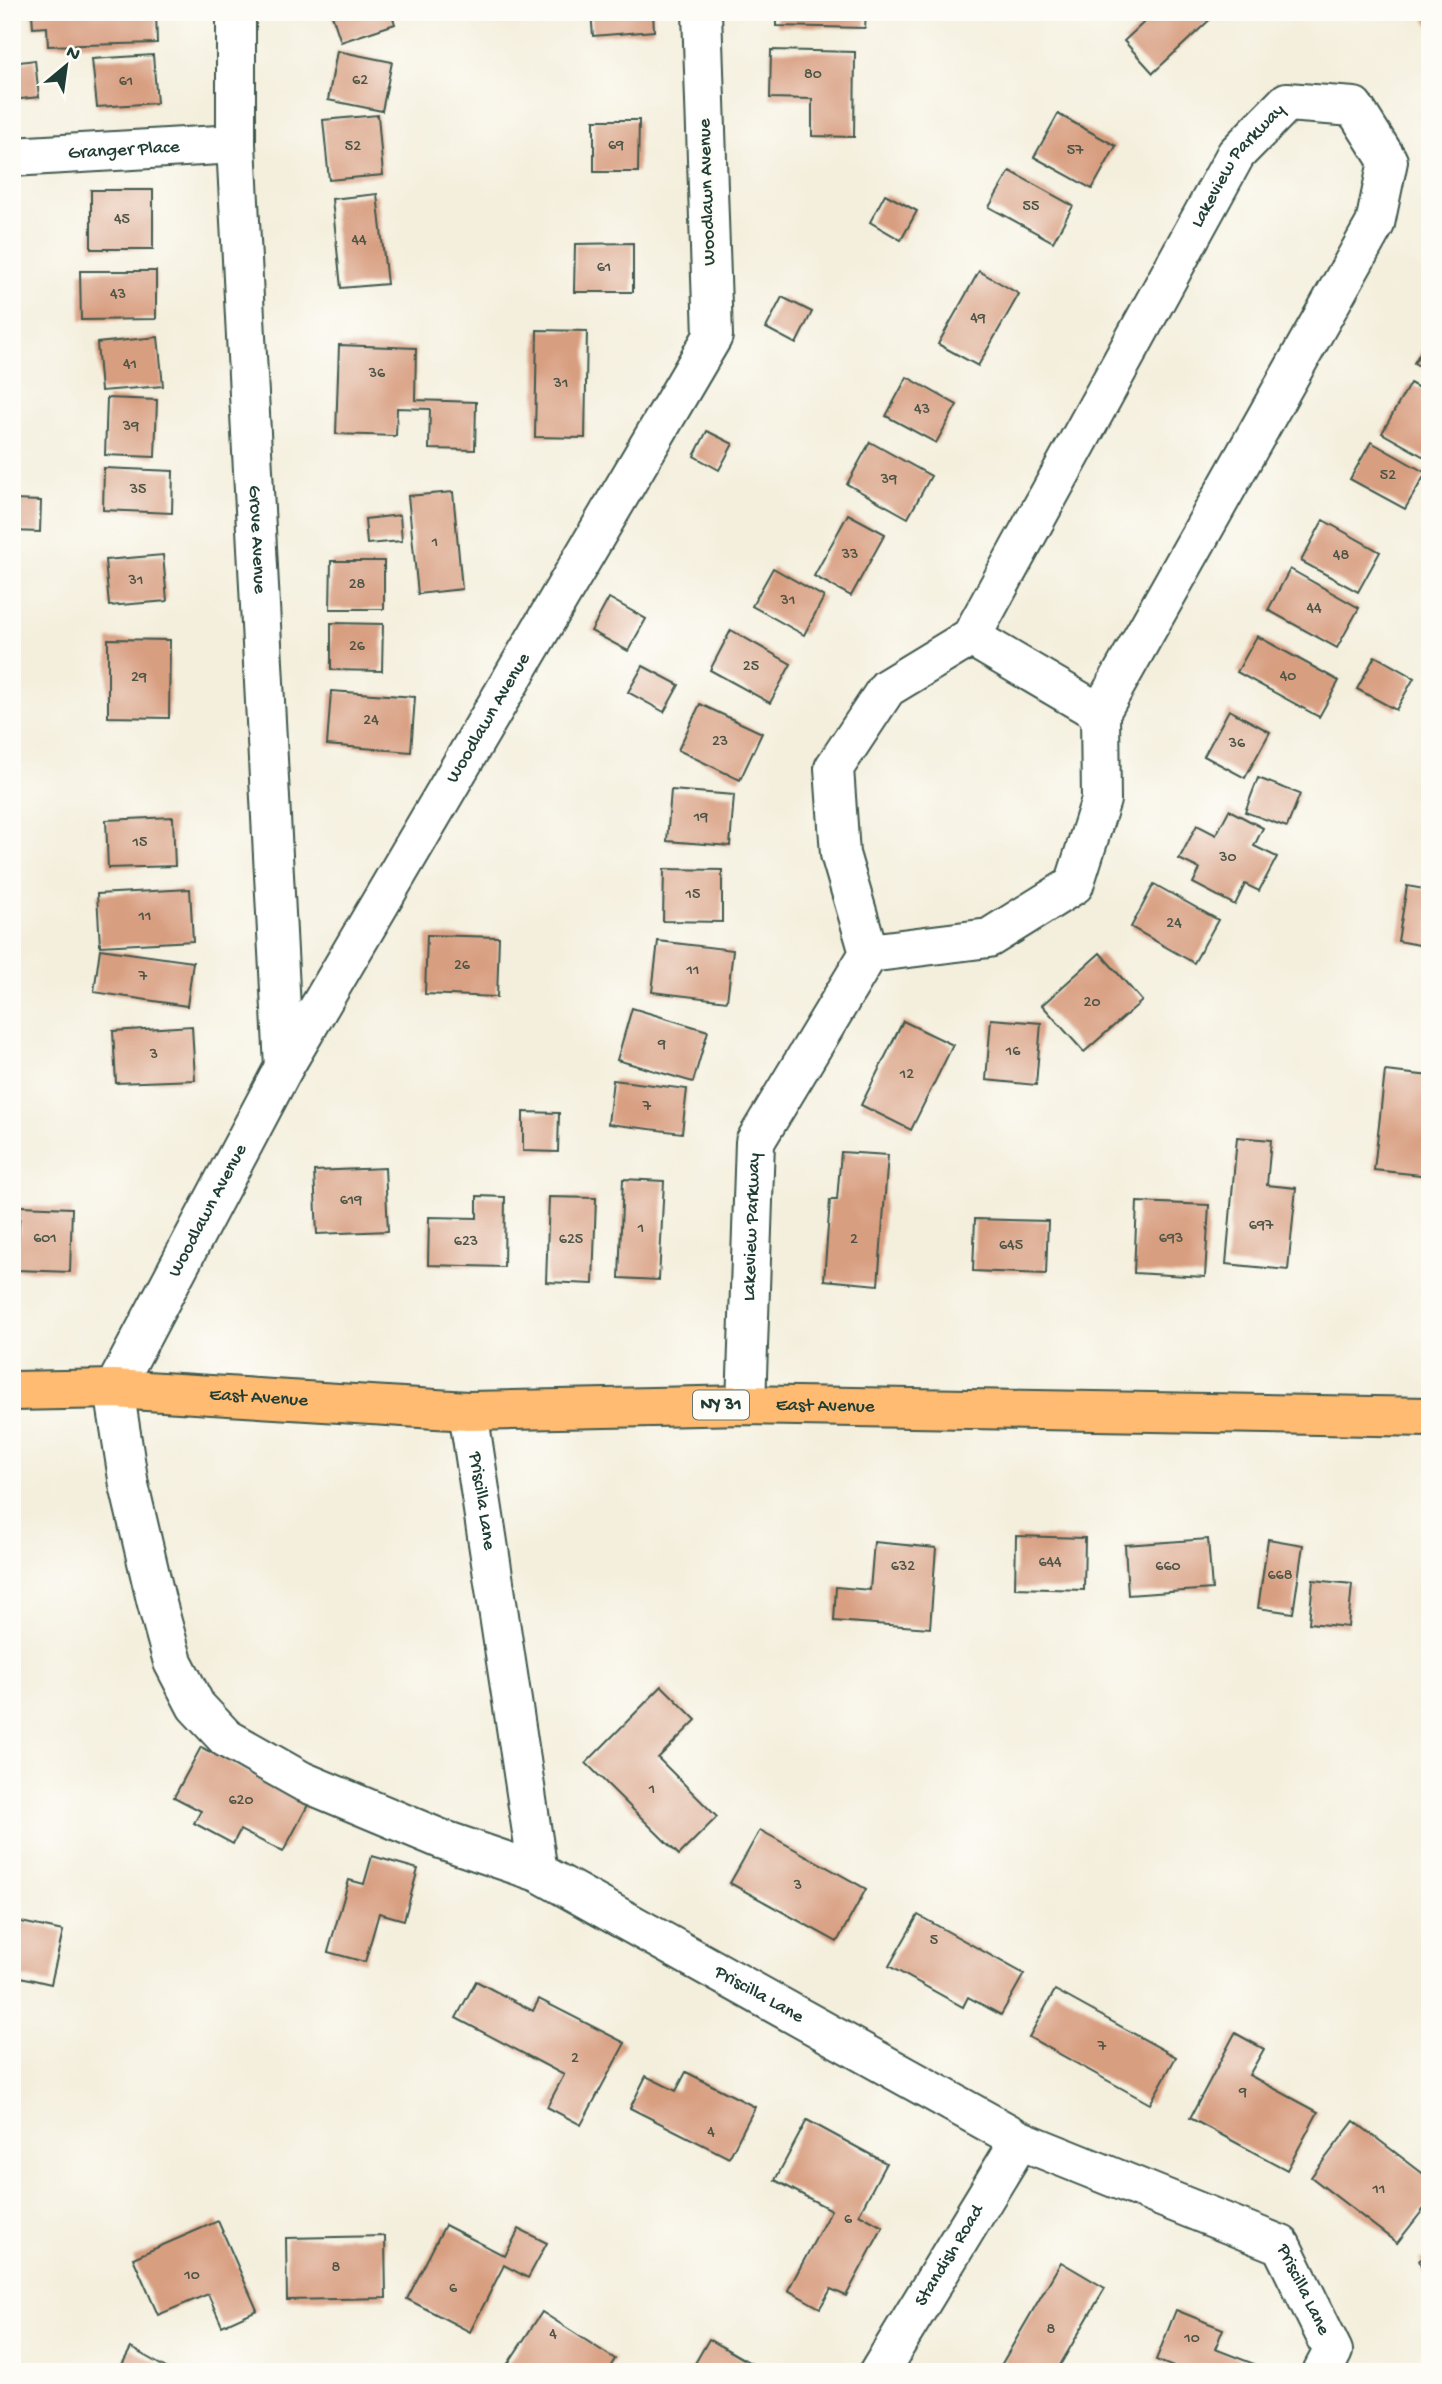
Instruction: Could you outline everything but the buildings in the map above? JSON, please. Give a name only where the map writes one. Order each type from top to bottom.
[{"type":"highway","name":"East Avenue","points":[[12,1391],[114,1389],[468,1411],[746,1405],[1430,1417]]},
{"type":"street","name":"Grove Avenue","points":[[236,12],[236,144],[284,1067]]},
{"type":"street","name":"Woodlawn Avenue","points":[[114,1389],[284,1067],[713,336],[702,12]]},
{"type":"street","name":"Lakeview Parkway","points":[[746,1405],[755,1142],[869,953],[840,854],[834,768],[887,688],[971,637],[1236,154],[1287,102],[1354,107],[1388,161],[1375,224],[1100,713]]},
{"type":"street","name":"Granger Place","points":[[12,157],[236,144]]},
{"type":"street","points":[[869,953],[989,938],[1074,885],[1101,800],[1100,713],[971,637]]},
{"type":"street","points":[[114,1389],[130,1485],[156,1600],[173,1662],[196,1706],[226,1738],[302,1781],[441,1839],[538,1872]]},
{"type":"street","name":"Priscilla Lane","points":[[468,1411],[538,1872],[1020,2140],[1281,2245],[1333,2351],[1322,2372]]},
{"type":"street","name":"Standish Road","points":[[880,2372],[1020,2140]]}]
